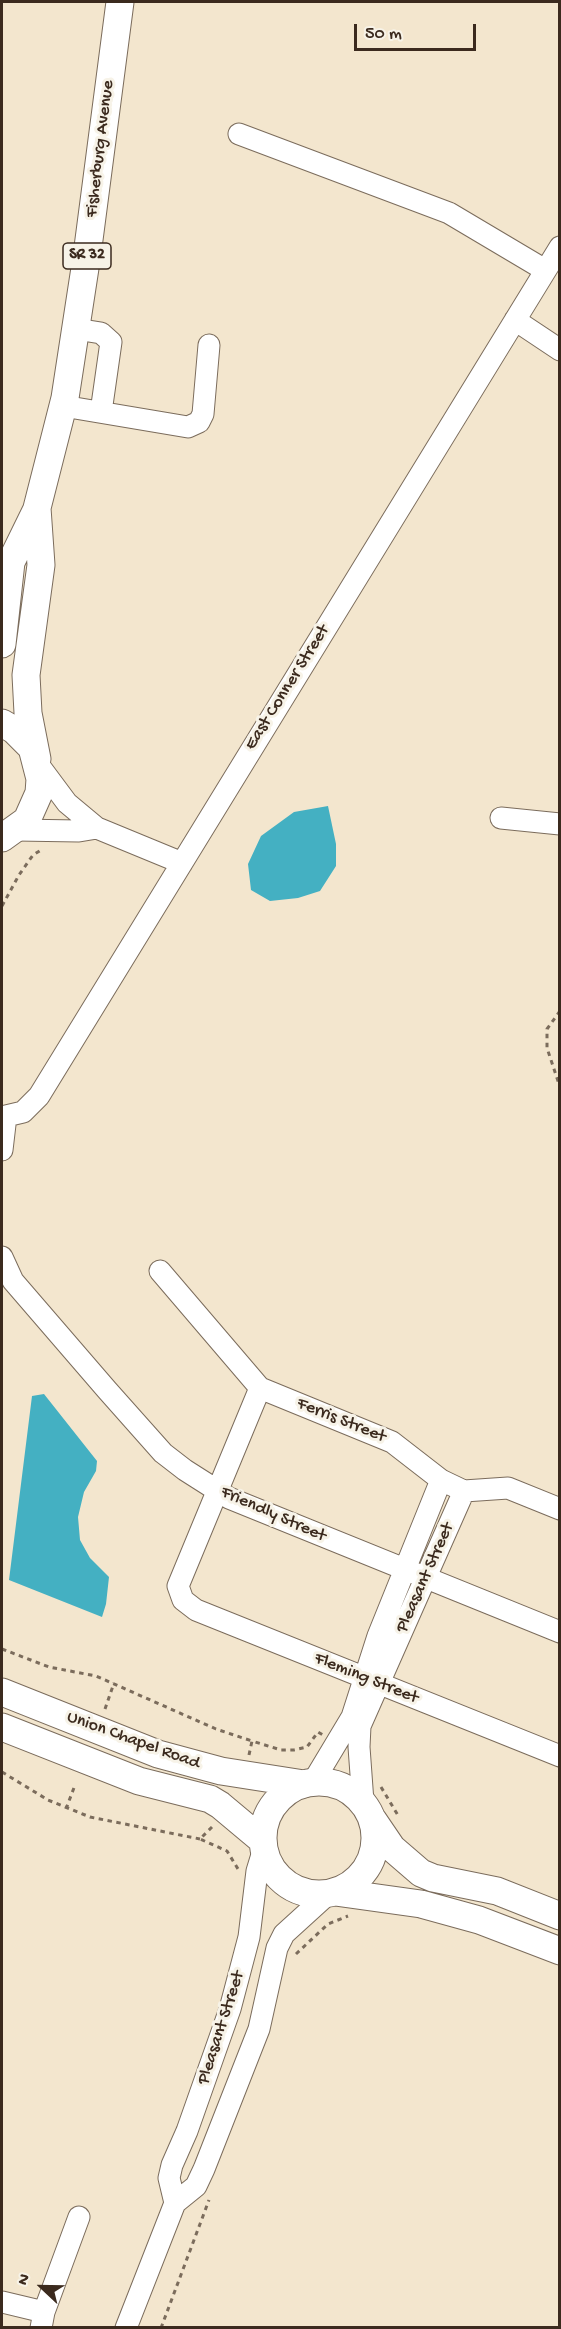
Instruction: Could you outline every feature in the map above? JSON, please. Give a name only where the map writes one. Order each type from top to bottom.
[{"type":"main road","name":"Fisherburg Avenue","points":[[2,644],[11,562],[37,508],[63,406],[76,329],[120,2]]},
{"type":"main road","name":"Fisherburg Avenue","points":[[8,837],[27,820],[39,793],[38,762],[28,713],[26,675],[41,565],[37,508]]},
{"type":"main road","points":[[2,723],[24,738],[38,762]]},
{"type":"main road","name":"Union Chapel Road","points":[[2,1692],[158,1754],[221,1771],[308,1783]]},
{"type":"main road","name":"Union Chapel Road","points":[[2,1727],[139,1781],[210,1799],[220,1805],[263,1845]]},
{"type":"main road","points":[[560,1916],[497,1891],[433,1878],[421,1873],[392,1848],[367,1809],[340,1786],[308,1783],[290,1790],[273,1806],[264,1826],[263,1845],[276,1875],[287,1884],[314,1894],[332,1893],[422,1904],[479,1920],[560,1951]]},
{"type":"main road","points":[[332,1893],[350,1885],[370,1862],[375,1831],[367,1809]]},
{"type":"street","points":[[238,134],[449,213],[545,270]]},
{"type":"street","name":"East Conner Street","points":[[2,1150],[6,1116],[23,1112],[39,1096],[560,247]]},
{"type":"street","points":[[515,320],[560,350]]},
{"type":"street","points":[[76,329],[101,333],[111,342],[101,412]]},
{"type":"street","points":[[63,406],[188,427],[199,423],[203,414],[209,345]]},
{"type":"street","points":[[38,762],[67,803],[97,828],[182,863]]},
{"type":"street","points":[[501,818],[560,824]]},
{"type":"street","points":[[8,837],[97,828]]},
{"type":"street","name":"Friendly Street","points":[[2,1257],[13,1281],[163,1453],[218,1491],[405,1571],[560,1632]]},
{"type":"street","name":"Ferris Street","points":[[160,1271],[260,1388],[392,1442],[441,1480],[464,1491],[508,1488],[560,1509]]},
{"type":"street","points":[[218,1491],[260,1388]]},
{"type":"street","name":"Pleasant Street","points":[[367,1809],[359,1747],[360,1726],[372,1681],[378,1636],[441,1480]]},
{"type":"street","name":"Fleming Street","points":[[218,1491],[178,1586],[183,1600],[196,1610],[560,1755]]},
{"type":"street","name":"Pleasant Street","points":[[308,1783],[352,1717],[372,1681],[425,1579],[464,1491]]},
{"type":"street","name":"Pleasant Street","points":[[175,2203],[169,2178],[233,1998],[249,1936],[257,1871],[263,1845]]},
{"type":"street","name":"Pleasant Street","points":[[126,2328],[175,2203],[196,2186],[204,2169],[259,2029],[277,1948],[284,1934],[332,1893]]},
{"type":"street","points":[[2,2302],[43,2320],[79,2217]]},
{"type":"path","points":[[2,906],[33,855],[45,849]]},
{"type":"path","points":[[560,1011],[547,1029],[547,1048],[560,1087]]},
{"type":"path","points":[[2,1650],[49,1667],[96,1676],[205,1725],[281,1750],[307,1747],[318,1732]]},
{"type":"path","points":[[103,1714],[114,1683]]},
{"type":"path","points":[[248,1761],[252,1741]]},
{"type":"path","points":[[2,1772],[66,1809],[90,1817],[200,1839],[227,1851],[234,1859],[240,1877]]},
{"type":"path","points":[[377,1777],[404,1824]]},
{"type":"path","points":[[66,1809],[75,1785]]},
{"type":"path","points":[[200,1839],[216,1823]]},
{"type":"water","points":[[328,806],[336,844],[336,866],[320,891],[298,898],[270,901],[251,890],[248,864],[261,836],[294,812]]},
{"type":"water","points":[[44,1394],[97,1461],[96,1471],[84,1492],[78,1517],[80,1540],[90,1558],[109,1577],[102,1617],[9,1580],[32,1396]]}]
